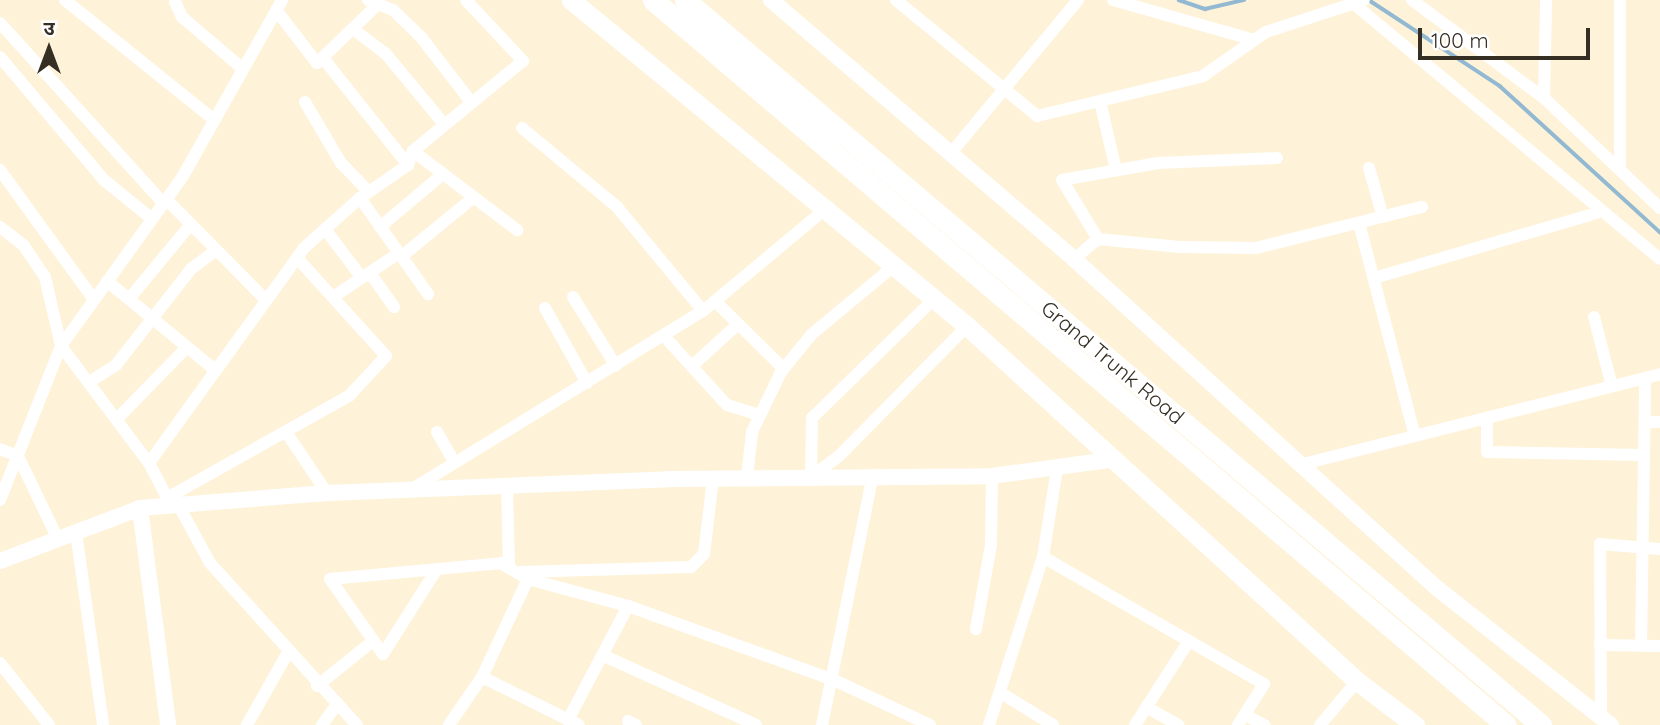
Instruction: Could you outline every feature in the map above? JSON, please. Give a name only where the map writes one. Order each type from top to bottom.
[{"type":"highway","name":"Grand Trunk Road","points":[[653,0],[1506,725]]},
{"type":"highway","name":"Grand Trunk Road","points":[[685,0],[1541,725]]},
{"type":"main road","points":[[572,0],[828,207],[933,300],[967,326],[1357,681],[1415,725]]},
{"type":"street","points":[[65,0],[214,120]]},
{"type":"street","points":[[149,463],[297,258],[325,229],[365,195],[408,165],[413,150],[523,61],[467,0]]},
{"type":"street","points":[[771,0],[1074,259],[1438,589],[1606,720]]},
{"type":"street","points":[[896,0],[1037,116],[1203,76],[1254,40],[1360,2],[1660,260]]},
{"type":"street","points":[[951,153],[1078,0]]},
{"type":"street","points":[[1113,0],[1254,40]]},
{"type":"street","points":[[1412,0],[1544,98],[1660,208]]},
{"type":"street","points":[[1544,98],[1546,0]]},
{"type":"street","points":[[1620,0],[1620,170]]},
{"type":"street","points":[[175,1],[182,17],[243,69]]},
{"type":"street","points":[[0,500],[61,346],[164,201],[214,120],[277,4],[317,63],[353,29],[373,2],[393,10],[421,37],[471,102]]},
{"type":"street","points":[[0,23],[164,201],[191,224],[266,300]]},
{"type":"street","points":[[353,29],[386,54],[444,124]]},
{"type":"street","points":[[0,57],[103,180],[152,219]]},
{"type":"street","points":[[323,58],[408,165]]},
{"type":"street","points":[[1100,100],[1116,170]]},
{"type":"street","points":[[305,102],[341,163],[365,195],[380,226],[428,294]]},
{"type":"street","points":[[522,128],[617,207],[703,311]]},
{"type":"street","points":[[413,150],[517,230]]},
{"type":"street","points":[[1098,239],[1062,180],[1158,163],[1278,158]]},
{"type":"street","points":[[1369,168],[1383,217]]},
{"type":"street","points":[[0,170],[94,300]]},
{"type":"street","points":[[380,226],[443,174]]},
{"type":"street","points":[[333,297],[400,255],[474,197]]},
{"type":"street","points":[[412,490],[703,311],[828,207]]},
{"type":"street","points":[[1074,259],[1098,239],[1256,248],[1422,207]]},
{"type":"street","points":[[1374,278],[1597,213]]},
{"type":"street","points":[[1359,223],[1415,436]]},
{"type":"street","points":[[129,299],[191,224]]},
{"type":"street","points":[[0,227],[24,246],[45,277],[61,346],[149,463],[210,563],[317,686],[357,725]]},
{"type":"street","points":[[325,229],[394,307]]},
{"type":"street","points":[[89,382],[116,365],[155,321],[191,269],[216,250]]},
{"type":"street","points":[[172,503],[349,396],[386,356],[297,258]]},
{"type":"street","points":[[747,478],[752,432],[783,368],[813,334],[894,266]]},
{"type":"street","points":[[107,281],[216,370]]},
{"type":"street","points":[[573,297],[616,366]]},
{"type":"street","points":[[811,477],[812,418],[933,300]]},
{"type":"street","points":[[715,301],[783,368]]},
{"type":"street","points":[[545,308],[587,383]]},
{"type":"street","points":[[1594,317],[1612,386]]},
{"type":"street","points":[[692,366],[738,324]]},
{"type":"street","points":[[811,477],[841,455],[967,326]]},
{"type":"street","points":[[664,336],[727,405],[760,415]]},
{"type":"street","points":[[117,419],[187,347]]},
{"type":"street","points":[[1299,465],[1660,374]]},
{"type":"street","points":[[1641,646],[1645,378]]},
{"type":"street","points":[[1487,418],[1487,452],[1644,455]]},
{"type":"street","points":[[1644,422],[1660,422]]},
{"type":"street","points":[[286,432],[327,493]]},
{"type":"street","points":[[437,432],[454,462]]},
{"type":"street","points":[[0,449],[18,456],[58,539]]},
{"type":"street","points":[[0,561],[140,508],[172,503],[327,493],[713,478],[992,476],[1116,459]]},
{"type":"street","points":[[989,725],[1043,557],[1057,469]]},
{"type":"street","points":[[822,725],[834,680],[873,475]]},
{"type":"street","points":[[976,629],[991,545],[992,476]]},
{"type":"street","points":[[517,573],[691,567],[704,554],[713,478]]},
{"type":"street","points":[[449,725],[482,677],[517,573],[507,486]]},
{"type":"street","points":[[140,508],[168,725]]},
{"type":"street","points":[[76,532],[103,725]]},
{"type":"street","points":[[1606,720],[1600,645],[1600,544],[1660,549]]},
{"type":"street","points":[[1043,557],[1264,684],[1241,720],[1265,725]]},
{"type":"street","points":[[435,572],[383,654],[330,579],[435,572],[501,563],[517,573],[628,606],[834,680],[930,725]]},
{"type":"street","points":[[482,677],[573,722],[602,655],[628,606]]},
{"type":"street","points":[[317,686],[373,640]]},
{"type":"street","points":[[1135,725],[1189,641]]},
{"type":"street","points":[[1600,645],[1660,646]]},
{"type":"street","points":[[247,725],[288,654]]},
{"type":"street","points":[[602,655],[756,725]]},
{"type":"street","points":[[0,663],[49,725]]},
{"type":"street","points":[[1320,725],[1357,681]]},
{"type":"street","points":[[1001,693],[1053,725]]},
{"type":"street","points":[[322,725],[336,706]]},
{"type":"street","points":[[1146,707],[1178,725]]},
{"type":"waterway","points":[[1179,0],[1205,9],[1244,0]]},
{"type":"waterway","points":[[1369,0],[1500,86],[1660,232]]}]
